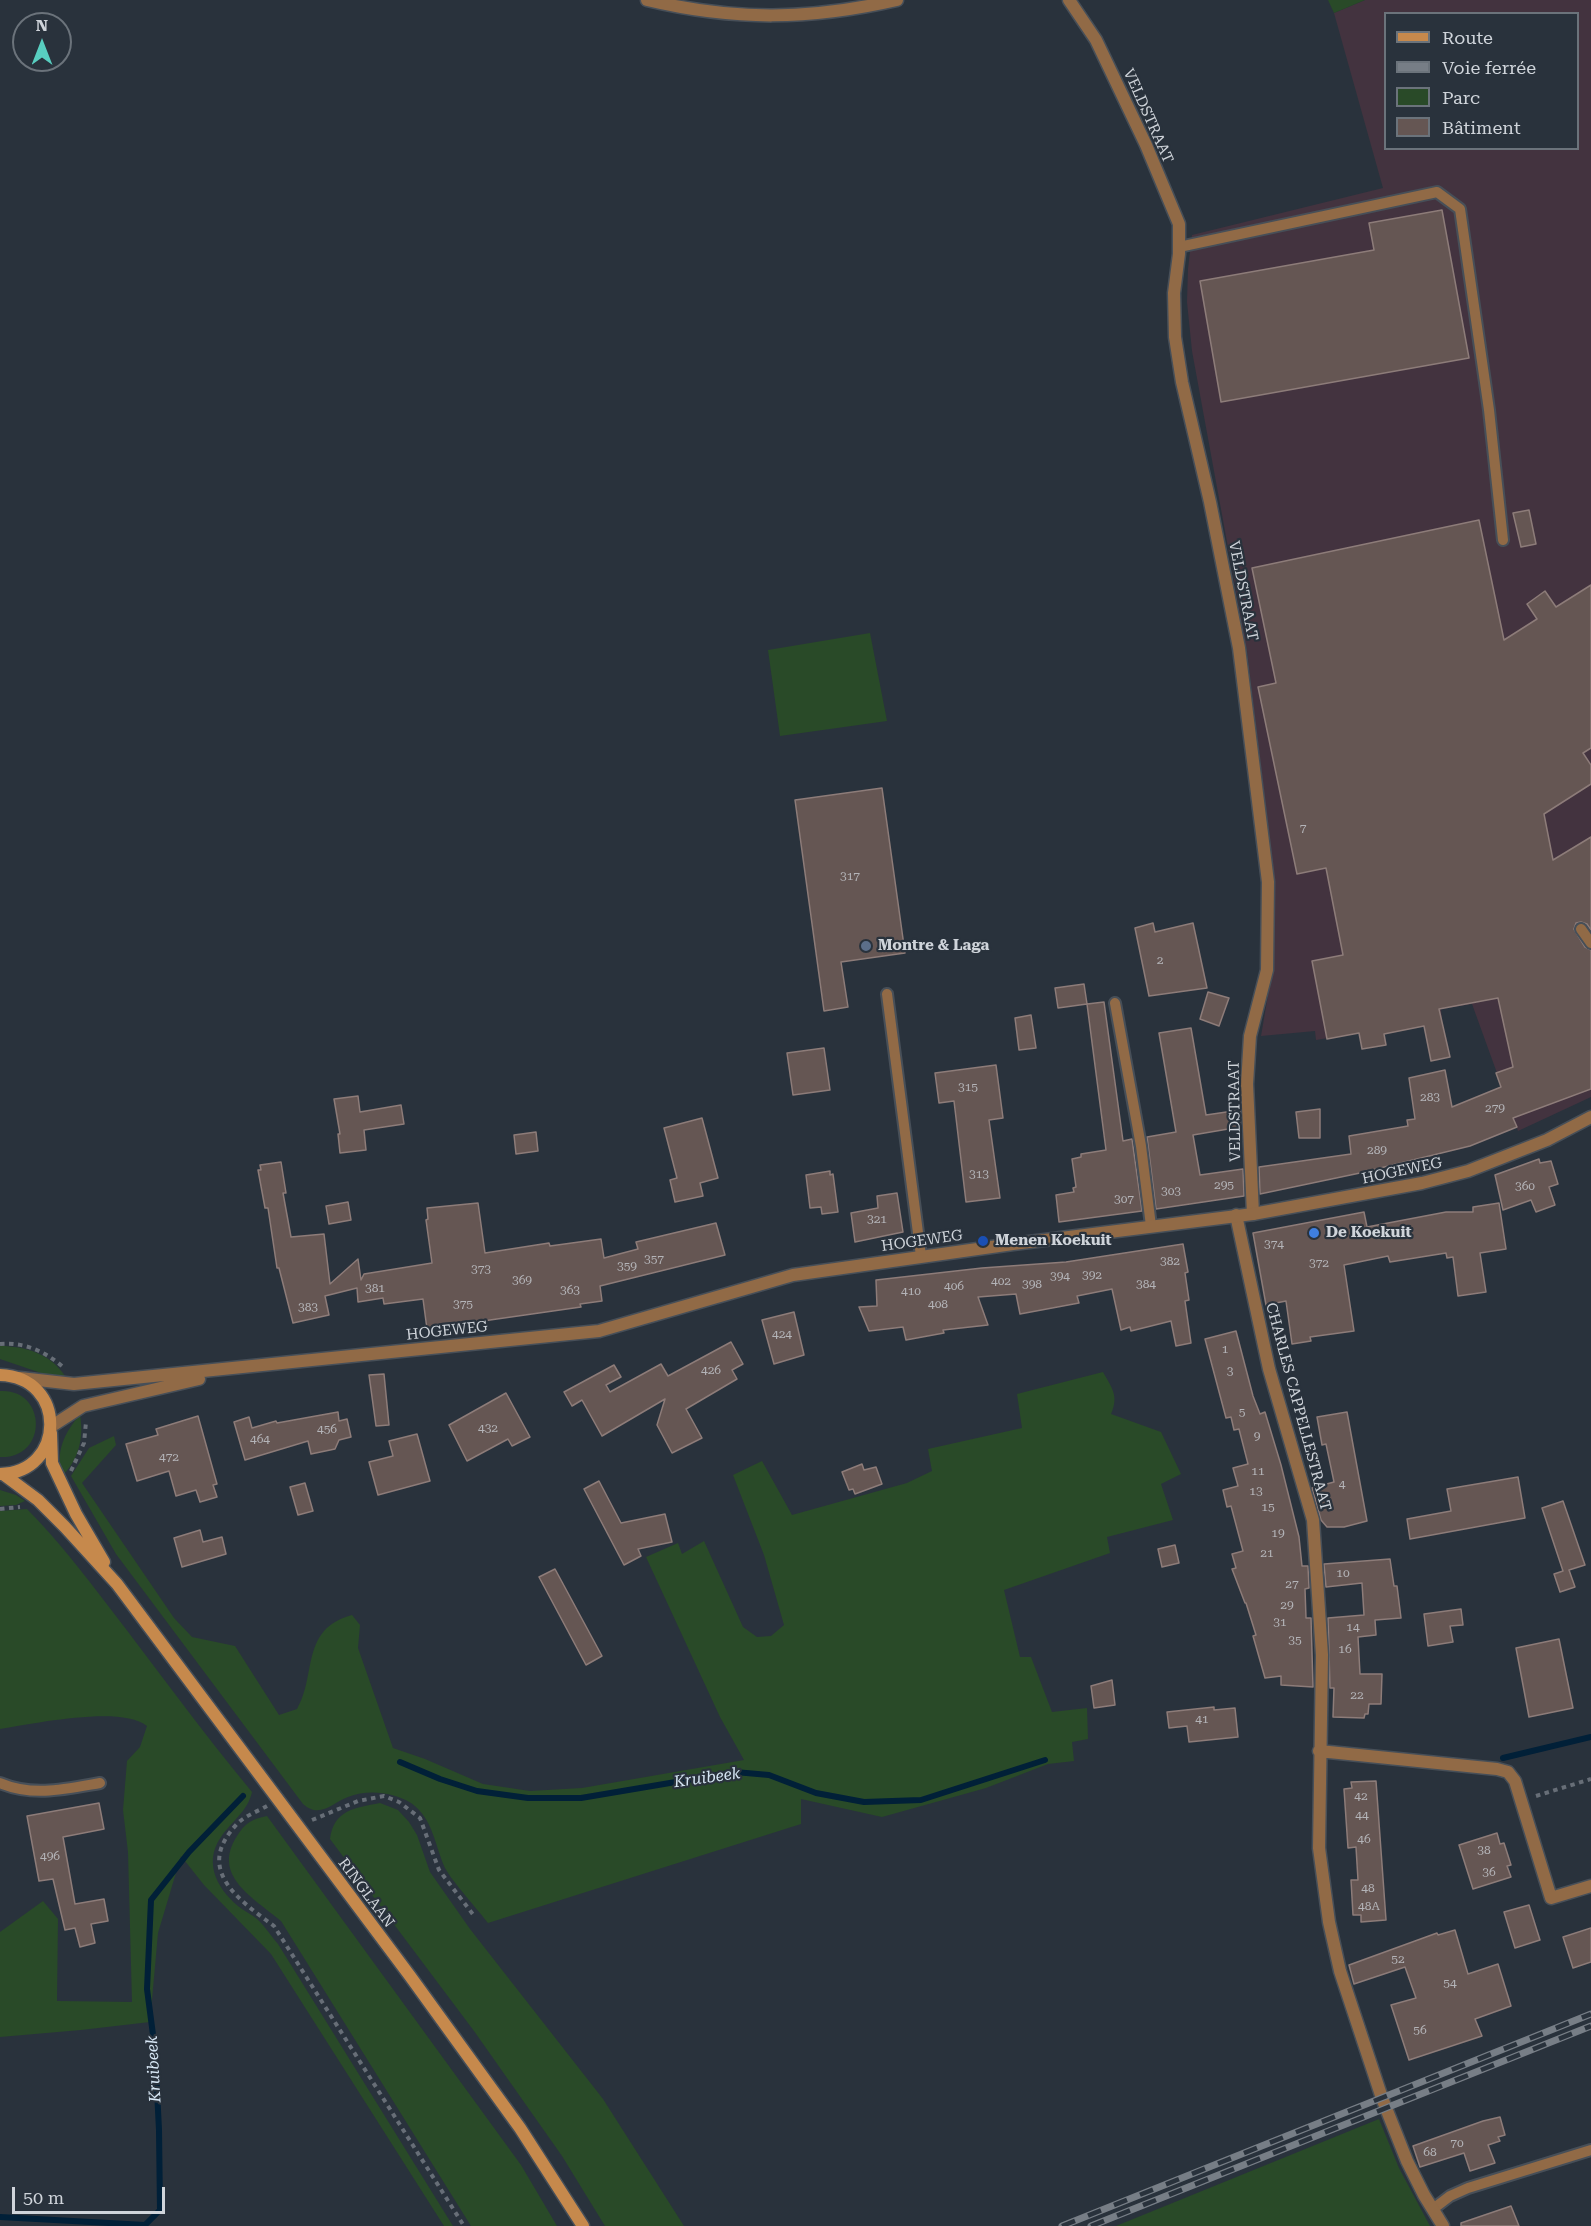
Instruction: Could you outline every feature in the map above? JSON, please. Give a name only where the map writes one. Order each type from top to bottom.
[{"type":"main road","points":[[1,1374],[20,1378]]},
{"type":"main road","name":"RINGLAAN","points":[[20,1378],[33,1386],[43,1397],[49,1411],[52,1463],[76,1514],[117,1584]]},
{"type":"main road","name":"RINGLAAN","points":[[1,1474],[25,1469],[42,1454],[51,1430]]},
{"type":"main road","name":"RINGLAAN","points":[[1,1474],[45,1507],[117,1584],[520,2128],[584,2226]]},
{"type":"street","points":[[647,0],[709,12],[791,16],[834,12],[897,0]]},
{"type":"street","name":"VELDSTRAAT","points":[[1069,0],[1096,39],[1146,145],[1179,224],[1174,293],[1175,337],[1182,382],[1210,502],[1239,648],[1268,882],[1267,970],[1250,1036],[1247,1084],[1253,1214]]},
{"type":"street","name":"HOGEWEG","points":[[20,1378],[74,1384],[599,1330],[793,1275],[921,1256],[1253,1214],[1380,1192],[1468,1171],[1547,1140],[1591,1117]]},
{"type":"street","name":"CHARLES CAPPELLESTRAAT","points":[[1236,1215],[1269,1369],[1313,1520],[1322,1655],[1319,1848],[1321,1877],[1340,1971],[1370,2066],[1393,2127],[1411,2169],[1443,2226]]},
{"type":"street","name":"HOGEWEG","points":[[51,1430],[83,1406],[250,1367]]},
{"type":"street","points":[[1319,1751],[1508,1772],[1515,1781],[1551,1898],[1591,1887]]},
{"type":"lane","points":[[1179,247],[1437,192],[1460,209],[1489,410],[1503,540]]},
{"type":"lane","points":[[1581,928],[1591,943]]},
{"type":"lane","points":[[887,994],[921,1256]]},
{"type":"lane","points":[[1115,1003],[1141,1146],[1151,1226]]},
{"type":"lane","points":[[0,1783],[35,1792],[100,1783]]},
{"type":"lane","points":[[1433,2209],[1450,2196],[1468,2188],[1591,2150]]},
{"type":"path","points":[[1521,1801],[1591,1779]]},
{"type":"path","points":[[297,1825],[358,1801],[384,1796],[399,1802],[420,1818],[439,1870],[475,1917]]},
{"type":"path","points":[[278,1800],[239,1821],[221,1846],[219,1870],[229,1889],[274,1926],[464,2226]]},
{"type":"shaded area","points":[[1365,0],[1591,0],[1591,1097],[1518,1131],[1472,1004],[1441,1009],[1442,1019],[1316,1040],[1315,1031],[1261,1036],[1273,966],[1274,878],[1247,651],[1192,351],[1187,302],[1192,235],[1383,188],[1334,13]]},
{"type":"green space","points":[[1328,0],[1365,0],[1334,13]]},
{"type":"green space","points":[[870,633],[887,721],[780,736],[768,650]]},
{"type":"green space","points":[[0,1346],[37,1353],[52,1362],[65,1376],[44,1374],[0,1359]]},
{"type":"green space","points":[[1103,1372],[1114,1397],[1111,1414],[1161,1432],[1181,1474],[1161,1484],[1173,1520],[1107,1537],[1110,1553],[1004,1590],[1020,1657],[1031,1657],[1052,1712],[1087,1708],[1088,1739],[1072,1742],[1074,1761],[1048,1764],[986,1788],[882,1817],[801,1799],[801,1824],[488,1923],[445,1868],[429,1824],[411,1803],[396,1796],[372,1792],[348,1797],[320,1810],[303,1804],[116,1554],[71,1476],[89,1448],[114,1436],[116,1445],[82,1483],[174,1618],[192,1637],[235,1646],[279,1715],[297,1709],[307,1682],[312,1654],[324,1631],[336,1622],[352,1615],[360,1625],[358,1648],[393,1748],[483,1784],[530,1791],[582,1788],[744,1760],[720,1717],[646,1557],[678,1543],[682,1554],[704,1541],[743,1627],[757,1637],[771,1636],[784,1625],[764,1555],[733,1475],[762,1461],[792,1515],[907,1483],[932,1471],[928,1449],[1022,1428],[1017,1394]]},
{"type":"green space","points":[[0,1391],[16,1393],[27,1400],[34,1411],[36,1424],[34,1436],[27,1447],[16,1455],[0,1457]]},
{"type":"green space","points":[[80,1415],[79,1447],[73,1462],[63,1475],[60,1459],[62,1443]]},
{"type":"green space","points":[[0,1490],[16,1495],[25,1501],[16,1505],[0,1506]]},
{"type":"green space","points":[[27,1509],[80,1569],[252,1792],[247,1805],[221,1837],[216,1847],[213,1867],[220,1886],[234,1902],[260,1922],[278,1944],[453,2226],[444,2226],[271,1954],[204,1885],[181,1856],[158,1933],[150,2022],[0,2037],[0,1932],[43,1901],[58,1919],[57,2001],[132,2002],[128,1852],[123,1810],[127,1761],[140,1747],[147,1726],[135,1720],[98,1716],[54,1720],[0,1729],[0,1511]]},
{"type":"green space","points":[[380,1803],[398,1810],[409,1822],[417,1835],[430,1872],[470,1929],[603,2099],[684,2226],[605,2226],[562,2156],[474,2031],[330,1839],[332,1829],[341,1816],[354,1809]]},
{"type":"green space","points":[[267,1816],[521,2165],[557,2226],[471,2226],[281,1921],[248,1895],[232,1874],[229,1863],[230,1850],[237,1836],[249,1822]]},
{"type":"green space","points":[[1379,2119],[1399,2168],[1430,2226],[1116,2226]]},
{"type":"building","points":[[1442,210],[1469,358],[1221,402],[1200,281],[1374,250],[1369,223]]},
{"type":"building","points":[[1529,510],[1536,544],[1521,547],[1513,513]]},
{"type":"building","points":[[1479,520],[1504,640],[1537,619],[1527,604],[1545,591],[1556,607],[1591,585],[1591,748],[1583,753],[1591,765],[1591,784],[1544,814],[1553,860],[1591,837],[1591,930],[1587,924],[1581,922],[1576,923],[1574,929],[1585,947],[1591,950],[1591,1089],[1513,1118],[1517,1127],[1470,1146],[1360,1173],[1260,1194],[1259,1167],[1351,1154],[1349,1136],[1408,1126],[1407,1120],[1415,1119],[1409,1078],[1445,1070],[1452,1107],[1501,1087],[1496,1073],[1513,1067],[1498,998],[1439,1009],[1450,1057],[1431,1061],[1424,1026],[1384,1034],[1386,1045],[1362,1049],[1359,1033],[1327,1039],[1312,961],[1343,955],[1326,868],[1297,874],[1258,687],[1276,683],[1252,568]]},
{"type":"building","points":[[882,788],[905,953],[841,962],[848,1007],[824,1011],[795,800]]},
{"type":"building","points":[[1153,923],[1155,932],[1193,923],[1207,988],[1149,996],[1135,928]]},
{"type":"building","points":[[1084,984],[1087,1004],[1058,1008],[1055,988]]},
{"type":"building","points":[[1208,992],[1229,998],[1219,1026],[1200,1019]]},
{"type":"building","points":[[1104,1002],[1123,1141],[1132,1139],[1142,1211],[1059,1222],[1056,1195],[1074,1192],[1073,1188],[1076,1187],[1072,1159],[1081,1157],[1081,1154],[1106,1150],[1087,1004]]},
{"type":"building","points":[[1031,1015],[1036,1048],[1019,1050],[1015,1018]]},
{"type":"building","points":[[1191,1028],[1206,1115],[1240,1110],[1240,1127],[1193,1135],[1200,1175],[1243,1169],[1244,1196],[1156,1209],[1147,1137],[1176,1132],[1159,1033]]},
{"type":"building","points":[[824,1048],[830,1090],[793,1095],[787,1053]]},
{"type":"building","points":[[996,1065],[1003,1118],[989,1120],[1000,1198],[966,1202],[954,1101],[939,1103],[935,1073]]},
{"type":"building","points":[[358,1096],[360,1112],[401,1105],[404,1124],[364,1130],[366,1150],[340,1153],[338,1134],[340,1134],[334,1099]]},
{"type":"building","points":[[1320,1109],[1320,1138],[1299,1138],[1296,1112]]},
{"type":"building","points":[[702,1118],[718,1178],[700,1183],[703,1196],[675,1202],[670,1180],[677,1178],[664,1128]]},
{"type":"building","points":[[536,1132],[538,1151],[516,1154],[514,1135]]},
{"type":"building","points":[[1539,1159],[1540,1163],[1551,1161],[1558,1184],[1549,1187],[1555,1205],[1536,1212],[1531,1200],[1503,1210],[1495,1175]]},
{"type":"building","points":[[281,1162],[286,1193],[283,1193],[291,1237],[324,1234],[330,1284],[358,1259],[361,1280],[364,1274],[432,1263],[426,1220],[428,1219],[427,1208],[478,1203],[485,1253],[549,1243],[550,1246],[601,1239],[604,1258],[638,1249],[636,1242],[716,1223],[725,1255],[600,1286],[602,1301],[580,1304],[581,1307],[427,1329],[423,1299],[384,1304],[383,1298],[358,1302],[357,1288],[325,1296],[329,1315],[293,1323],[279,1268],[277,1268],[268,1208],[265,1208],[258,1170],[261,1170],[260,1165]]},
{"type":"building","points":[[830,1171],[830,1175],[833,1174],[838,1212],[822,1214],[821,1207],[810,1208],[806,1175]]},
{"type":"building","points":[[897,1193],[903,1232],[855,1242],[851,1213],[878,1208],[877,1196]]},
{"type":"building","points":[[348,1202],[351,1220],[329,1224],[326,1206]]},
{"type":"building","points":[[1499,1203],[1506,1249],[1480,1253],[1486,1292],[1458,1296],[1453,1257],[1447,1258],[1446,1253],[1390,1262],[1388,1256],[1344,1265],[1354,1331],[1310,1337],[1311,1341],[1292,1344],[1286,1301],[1266,1305],[1253,1233],[1364,1212],[1367,1227],[1446,1212],[1473,1212],[1473,1207]]},
{"type":"building","points":[[1183,1244],[1188,1272],[1185,1273],[1189,1300],[1185,1301],[1191,1343],[1176,1346],[1171,1321],[1131,1331],[1130,1327],[1121,1330],[1112,1289],[1077,1296],[1079,1303],[1020,1314],[1016,1294],[978,1297],[988,1325],[943,1330],[944,1333],[906,1340],[903,1327],[869,1331],[859,1307],[877,1306],[876,1280],[982,1268],[1066,1262]]},
{"type":"building","points":[[794,1312],[804,1355],[774,1364],[762,1320]]},
{"type":"building","points":[[1236,1331],[1253,1396],[1260,1414],[1265,1412],[1281,1465],[1299,1537],[1302,1566],[1308,1566],[1309,1588],[1305,1589],[1306,1618],[1311,1618],[1313,1687],[1281,1685],[1281,1676],[1265,1678],[1253,1636],[1256,1635],[1232,1569],[1236,1568],[1232,1554],[1243,1551],[1231,1506],[1227,1507],[1223,1490],[1238,1486],[1233,1468],[1248,1464],[1239,1429],[1234,1430],[1231,1417],[1226,1418],[1205,1339]]},
{"type":"building","points":[[731,1342],[743,1364],[732,1370],[737,1379],[686,1409],[702,1438],[672,1453],[657,1425],[665,1399],[602,1436],[582,1400],[572,1406],[564,1392],[614,1365],[621,1377],[606,1385],[610,1392],[661,1364],[668,1376]]},
{"type":"building","points":[[384,1374],[389,1425],[376,1426],[369,1375]]},
{"type":"building","points":[[506,1393],[530,1437],[512,1446],[508,1439],[467,1461],[449,1425]]},
{"type":"building","points":[[338,1412],[339,1421],[347,1419],[351,1437],[339,1440],[335,1449],[311,1454],[308,1441],[245,1460],[234,1422],[249,1417],[252,1428],[276,1421],[277,1423]]},
{"type":"building","points":[[1347,1412],[1367,1521],[1344,1527],[1327,1527],[1321,1520],[1312,1488],[1334,1482],[1326,1444],[1322,1445],[1317,1417]]},
{"type":"building","points":[[198,1416],[217,1484],[213,1485],[217,1497],[200,1502],[196,1490],[176,1496],[169,1471],[137,1481],[126,1444],[158,1435],[156,1429]]},
{"type":"building","points":[[417,1434],[430,1481],[378,1495],[369,1462],[393,1456],[389,1441]]},
{"type":"building","points":[[862,1464],[864,1470],[876,1467],[882,1484],[855,1494],[853,1489],[849,1490],[842,1472]]},
{"type":"building","points":[[1518,1477],[1525,1518],[1410,1539],[1407,1519],[1451,1511],[1447,1489]]},
{"type":"building","points":[[599,1481],[621,1523],[665,1514],[672,1542],[638,1549],[641,1556],[624,1565],[584,1489]]},
{"type":"building","points":[[305,1483],[313,1511],[298,1515],[290,1487]]},
{"type":"building","points":[[1563,1501],[1585,1565],[1569,1570],[1575,1587],[1560,1592],[1554,1574],[1563,1571],[1542,1508]]},
{"type":"building","points":[[200,1530],[203,1542],[222,1537],[226,1554],[182,1567],[174,1538]]},
{"type":"building","points":[[1175,1545],[1179,1563],[1162,1567],[1158,1549]]},
{"type":"building","points":[[1390,1559],[1394,1586],[1397,1586],[1401,1618],[1375,1620],[1376,1635],[1358,1637],[1360,1674],[1382,1674],[1381,1704],[1369,1704],[1368,1714],[1365,1714],[1364,1718],[1333,1717],[1334,1688],[1330,1688],[1328,1618],[1364,1615],[1362,1583],[1326,1587],[1324,1564]]},
{"type":"building","points":[[555,1569],[602,1656],[586,1665],[539,1577]]},
{"type":"building","points":[[1461,1609],[1463,1625],[1450,1626],[1453,1642],[1428,1646],[1424,1614]]},
{"type":"building","points":[[1559,1639],[1573,1708],[1529,1717],[1516,1648]]},
{"type":"building","points":[[1112,1680],[1115,1705],[1094,1708],[1091,1686]]},
{"type":"building","points":[[1214,1707],[1214,1710],[1235,1708],[1238,1737],[1189,1742],[1187,1726],[1169,1728],[1167,1712]]},
{"type":"building","points":[[1376,1781],[1386,1920],[1361,1922],[1361,1915],[1353,1915],[1351,1880],[1358,1880],[1356,1847],[1348,1848],[1344,1789],[1352,1788],[1351,1782]]},
{"type":"building","points":[[99,1803],[104,1829],[63,1837],[75,1904],[104,1899],[108,1921],[91,1924],[95,1943],[80,1947],[75,1928],[65,1930],[53,1879],[39,1881],[27,1816]]},
{"type":"building","points":[[1497,1833],[1500,1844],[1504,1843],[1511,1865],[1507,1866],[1511,1877],[1473,1889],[1459,1845]]},
{"type":"building","points":[[1529,1905],[1540,1940],[1515,1948],[1504,1912]]},
{"type":"building","points":[[1591,1928],[1591,1962],[1573,1968],[1563,1937]]},
{"type":"building","points":[[1455,1930],[1468,1974],[1498,1964],[1511,2006],[1475,2019],[1482,2036],[1409,2060],[1391,2005],[1416,1998],[1405,1967],[1354,1984],[1349,1965],[1437,1933],[1438,1935]]},
{"type":"building","points":[[1500,2117],[1505,2135],[1498,2137],[1500,2141],[1488,2145],[1495,2163],[1470,2171],[1464,2153],[1420,2167],[1413,2146]]},
{"type":"building","points":[[1511,2206],[1519,2226],[1461,2226],[1461,2223]]},
{"type":"waterway","name":"Kruibeek","points":[[1503,1758],[1591,1737]]},
{"type":"waterway","name":"Kruibeek","points":[[400,1762],[440,1779],[477,1791],[528,1798],[581,1798],[735,1772],[769,1775],[816,1793],[864,1802],[921,1800],[1045,1760]]},
{"type":"waterway","name":"Kruibeek","points":[[0,2217],[145,2225],[160,2210],[155,2050],[147,1989],[151,1900],[189,1852],[243,1796]]},
{"type":"railway","points":[[1062,2226],[1591,2014]]},
{"type":"railway","points":[[1091,2226],[1591,2026]]},
{"type":"place","name":"Montre & Laga","points":[[866,946]]},
{"type":"place","name":"De Koekuit","points":[[1314,1233]]},
{"type":"place","name":"Menen Koekuit","points":[[983,1241]]}]
